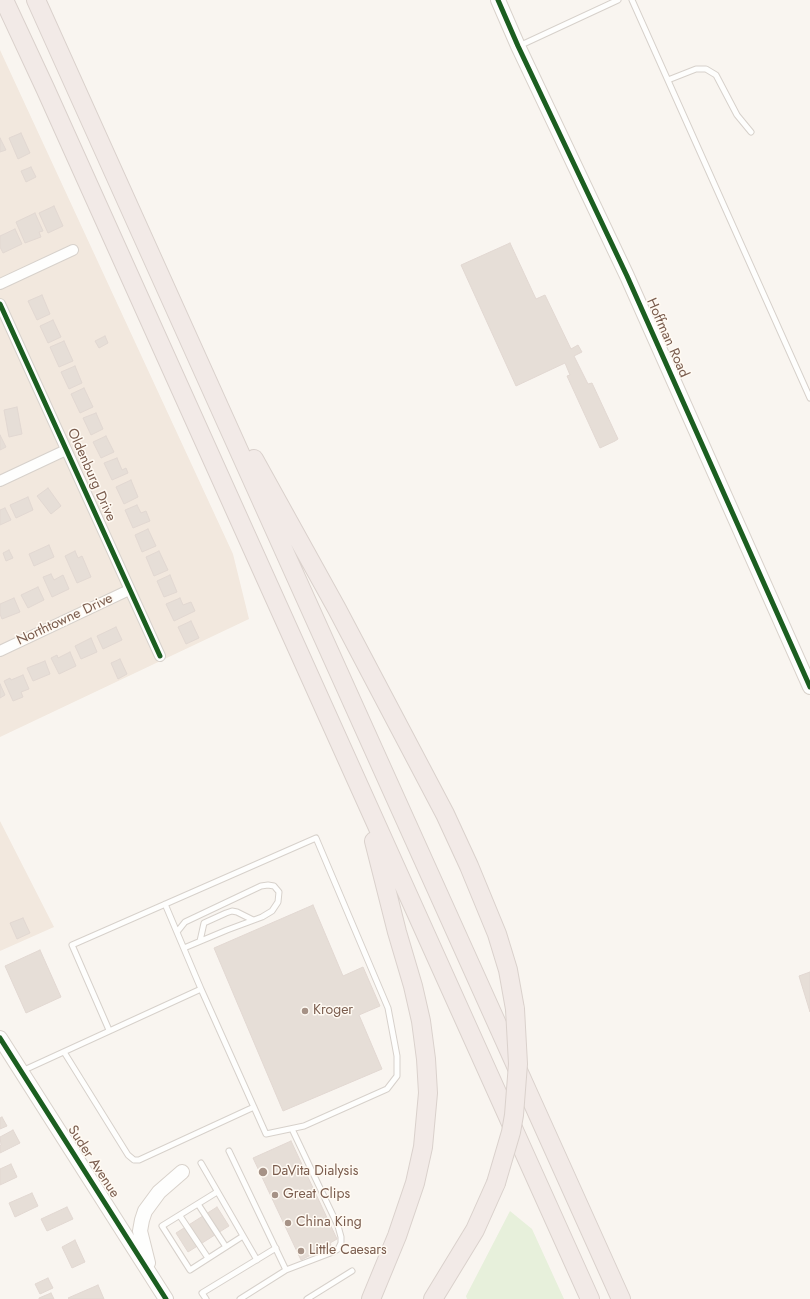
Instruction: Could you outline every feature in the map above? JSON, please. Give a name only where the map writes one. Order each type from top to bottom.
[{"type":"highway","points":[[4,0],[590,1299]]},
{"type":"highway","points":[[36,0],[621,1299]]},
{"type":"highway","points":[[195,355],[337,609],[445,814],[469,866],[497,934],[508,970],[515,1009],[518,1050],[515,1103],[511,1132],[496,1184],[475,1230],[433,1299]]},
{"type":"highway","points":[[363,797],[396,932],[413,986],[426,1059],[428,1093],[423,1147],[415,1183],[397,1236],[371,1299]]},
{"type":"street","name":"Hoffman Road","points":[[498,0],[518,46],[627,276],[810,688]]},
{"type":"street","points":[[0,284],[73,250]]},
{"type":"street","name":"Oldenburg Drive","points":[[0,304],[160,656]]},
{"type":"street","points":[[0,481],[66,450]]},
{"type":"street","name":"Northtowne Drive","points":[[0,651],[130,590]]},
{"type":"street","name":"Suder Avenue","points":[[0,1038],[166,1299]]},
{"type":"street","points":[[152,1278],[140,1231],[142,1220],[145,1211],[159,1192],[182,1172]]},
{"type":"lane","points":[[518,46],[618,0]]},
{"type":"lane","points":[[632,0],[810,398]]},
{"type":"lane","points":[[668,80],[696,69],[706,69],[716,75],[737,115],[751,132]]},
{"type":"lane","points":[[110,1030],[72,945],[165,904],[316,838],[388,1008],[397,1056],[397,1076],[388,1089],[304,1126],[266,1134],[201,989],[165,904]]},
{"type":"lane","points":[[176,932],[185,922],[261,886],[274,886],[279,892],[278,902],[272,911],[184,948]]},
{"type":"lane","points":[[200,941],[204,923],[226,913],[232,911],[237,912],[253,920]]},
{"type":"lane","points":[[21,1072],[201,989]]},
{"type":"lane","points":[[64,1052],[128,1155],[134,1160],[139,1160],[254,1107]]},
{"type":"lane","points":[[240,1299],[286,1270],[333,1252],[338,1249],[341,1243],[338,1226],[292,1129]]},
{"type":"lane","points":[[229,1151],[286,1270]]},
{"type":"lane","points":[[201,1163],[257,1260]]},
{"type":"lane","points":[[217,1192],[162,1226],[190,1270],[243,1236]]},
{"type":"lane","points":[[198,1204],[226,1247]]},
{"type":"lane","points":[[180,1216],[208,1258]]},
{"type":"lane","points":[[206,1299],[202,1293],[276,1248]]},
{"type":"lane","points":[[307,1299],[352,1271]]},
{"type":"shaded area","points":[[0,50],[233,554],[249,619],[0,737]]},
{"type":"shaded area","points":[[0,821],[54,927],[0,951]]},
{"type":"green space","points":[[510,1211],[532,1229],[564,1299],[467,1299],[466,1296]]},
{"type":"building","points":[[21,133],[30,153],[18,159],[9,138]]},
{"type":"building","points":[[0,138],[6,150],[0,152]]},
{"type":"building","points":[[31,167],[36,177],[26,182],[21,171]]},
{"type":"building","points":[[54,206],[63,226],[48,233],[39,213]]},
{"type":"building","points":[[35,213],[43,231],[39,232],[41,237],[25,243],[16,222]]},
{"type":"building","points":[[15,229],[22,244],[3,253],[0,247],[0,236]]},
{"type":"building","points":[[510,243],[536,299],[545,295],[571,349],[578,345],[582,352],[574,356],[588,384],[592,383],[618,439],[615,441],[600,448],[567,376],[570,375],[565,363],[516,386],[461,265]]},
{"type":"building","points":[[42,295],[50,314],[37,320],[28,301]]},
{"type":"building","points":[[53,320],[61,337],[48,343],[40,326]]},
{"type":"building","points":[[105,336],[108,343],[99,348],[95,341]]},
{"type":"building","points":[[64,341],[73,361],[59,367],[50,347]]},
{"type":"building","points":[[75,366],[82,383],[69,389],[61,372]]},
{"type":"building","points":[[84,388],[93,407],[80,413],[71,394]]},
{"type":"building","points":[[17,407],[22,434],[9,437],[4,410]]},
{"type":"building","points":[[96,413],[103,429],[91,435],[83,418]]},
{"type":"building","points":[[0,435],[6,447],[0,450]]},
{"type":"building","points":[[106,436],[114,452],[101,458],[93,442]]},
{"type":"building","points":[[117,458],[122,470],[126,468],[128,473],[112,480],[104,463]]},
{"type":"building","points":[[131,480],[138,497],[124,504],[116,487]]},
{"type":"building","points":[[48,488],[61,506],[51,514],[37,496]]},
{"type":"building","points":[[28,497],[33,510],[16,518],[10,505]]},
{"type":"building","points":[[137,505],[141,513],[146,511],[150,521],[133,528],[125,510]]},
{"type":"building","points":[[5,508],[11,520],[0,525],[0,510]]},
{"type":"building","points":[[148,529],[156,546],[142,552],[135,535]]},
{"type":"building","points":[[49,545],[54,557],[34,566],[29,554]]},
{"type":"building","points":[[9,550],[13,558],[6,561],[3,553]]},
{"type":"building","points":[[75,551],[78,558],[82,556],[91,577],[77,583],[65,556]]},
{"type":"building","points":[[159,551],[168,570],[154,576],[146,557]]},
{"type":"building","points":[[51,574],[54,580],[63,575],[69,589],[52,597],[43,577]]},
{"type":"building","points":[[170,575],[177,592],[164,597],[157,581]]},
{"type":"building","points":[[38,587],[44,600],[28,608],[21,595]]},
{"type":"building","points":[[14,598],[20,612],[2,619],[0,614],[0,604]]},
{"type":"building","points":[[180,598],[183,605],[191,602],[195,611],[174,621],[166,604]]},
{"type":"building","points":[[191,621],[199,638],[186,644],[178,627]]},
{"type":"building","points":[[116,627],[122,640],[103,649],[97,636]]},
{"type":"building","points":[[91,638],[97,652],[81,659],[75,646]]},
{"type":"building","points":[[70,652],[76,666],[59,674],[51,658],[57,655],[58,658]]},
{"type":"building","points":[[120,659],[127,674],[118,679],[111,663]]},
{"type":"building","points":[[45,661],[50,674],[33,681],[27,668]]},
{"type":"building","points":[[23,675],[29,689],[21,692],[23,697],[13,701],[4,681]]},
{"type":"building","points":[[0,684],[5,695],[0,698]]},
{"type":"building","name":"Kroger","points":[[313,905],[343,976],[363,967],[380,1006],[359,1015],[382,1069],[283,1111],[214,948]]},
{"type":"building","points":[[23,918],[30,933],[17,939],[10,923]]},
{"type":"building","points":[[40,950],[61,997],[26,1013],[5,966]]},
{"type":"building","points":[[810,972],[810,1012],[799,976]]},
{"type":"building","points":[[2,1117],[7,1126],[0,1129],[0,1118]]},
{"type":"building","points":[[13,1130],[20,1143],[0,1153],[0,1137]]},
{"type":"building","points":[[291,1141],[337,1239],[330,1243],[331,1245],[301,1260],[253,1158]]},
{"type":"building","points":[[11,1164],[17,1177],[0,1185],[0,1169]]},
{"type":"building","points":[[32,1193],[38,1206],[15,1217],[9,1203]]},
{"type":"building","points":[[67,1207],[73,1219],[47,1231],[41,1219]]},
{"type":"building","points":[[217,1207],[229,1226],[188,1252],[176,1233]]},
{"type":"building","points":[[75,1240],[85,1262],[72,1268],[62,1247]]},
{"type":"building","points":[[48,1278],[53,1288],[40,1294],[35,1284]]},
{"type":"building","points":[[98,1285],[104,1299],[68,1298]]},
{"type":"building","points":[[51,1293],[54,1299],[39,1299],[39,1298]]},
{"type":"cycle path","points":[[498,0],[518,46],[627,276],[810,687]]},
{"type":"cycle path","points":[[0,304],[160,656]]},
{"type":"cycle path","points":[[0,1038],[166,1299]]},
{"type":"place","name":"Kroger","points":[[305,1011]]},
{"type":"place","name":"DaVita Dialysis","points":[[263,1172]]},
{"type":"place","name":"Great Clips","points":[[275,1195]]},
{"type":"place","name":"China King","points":[[288,1223]]},
{"type":"place","name":"Little Caesars","points":[[301,1251]]}]
